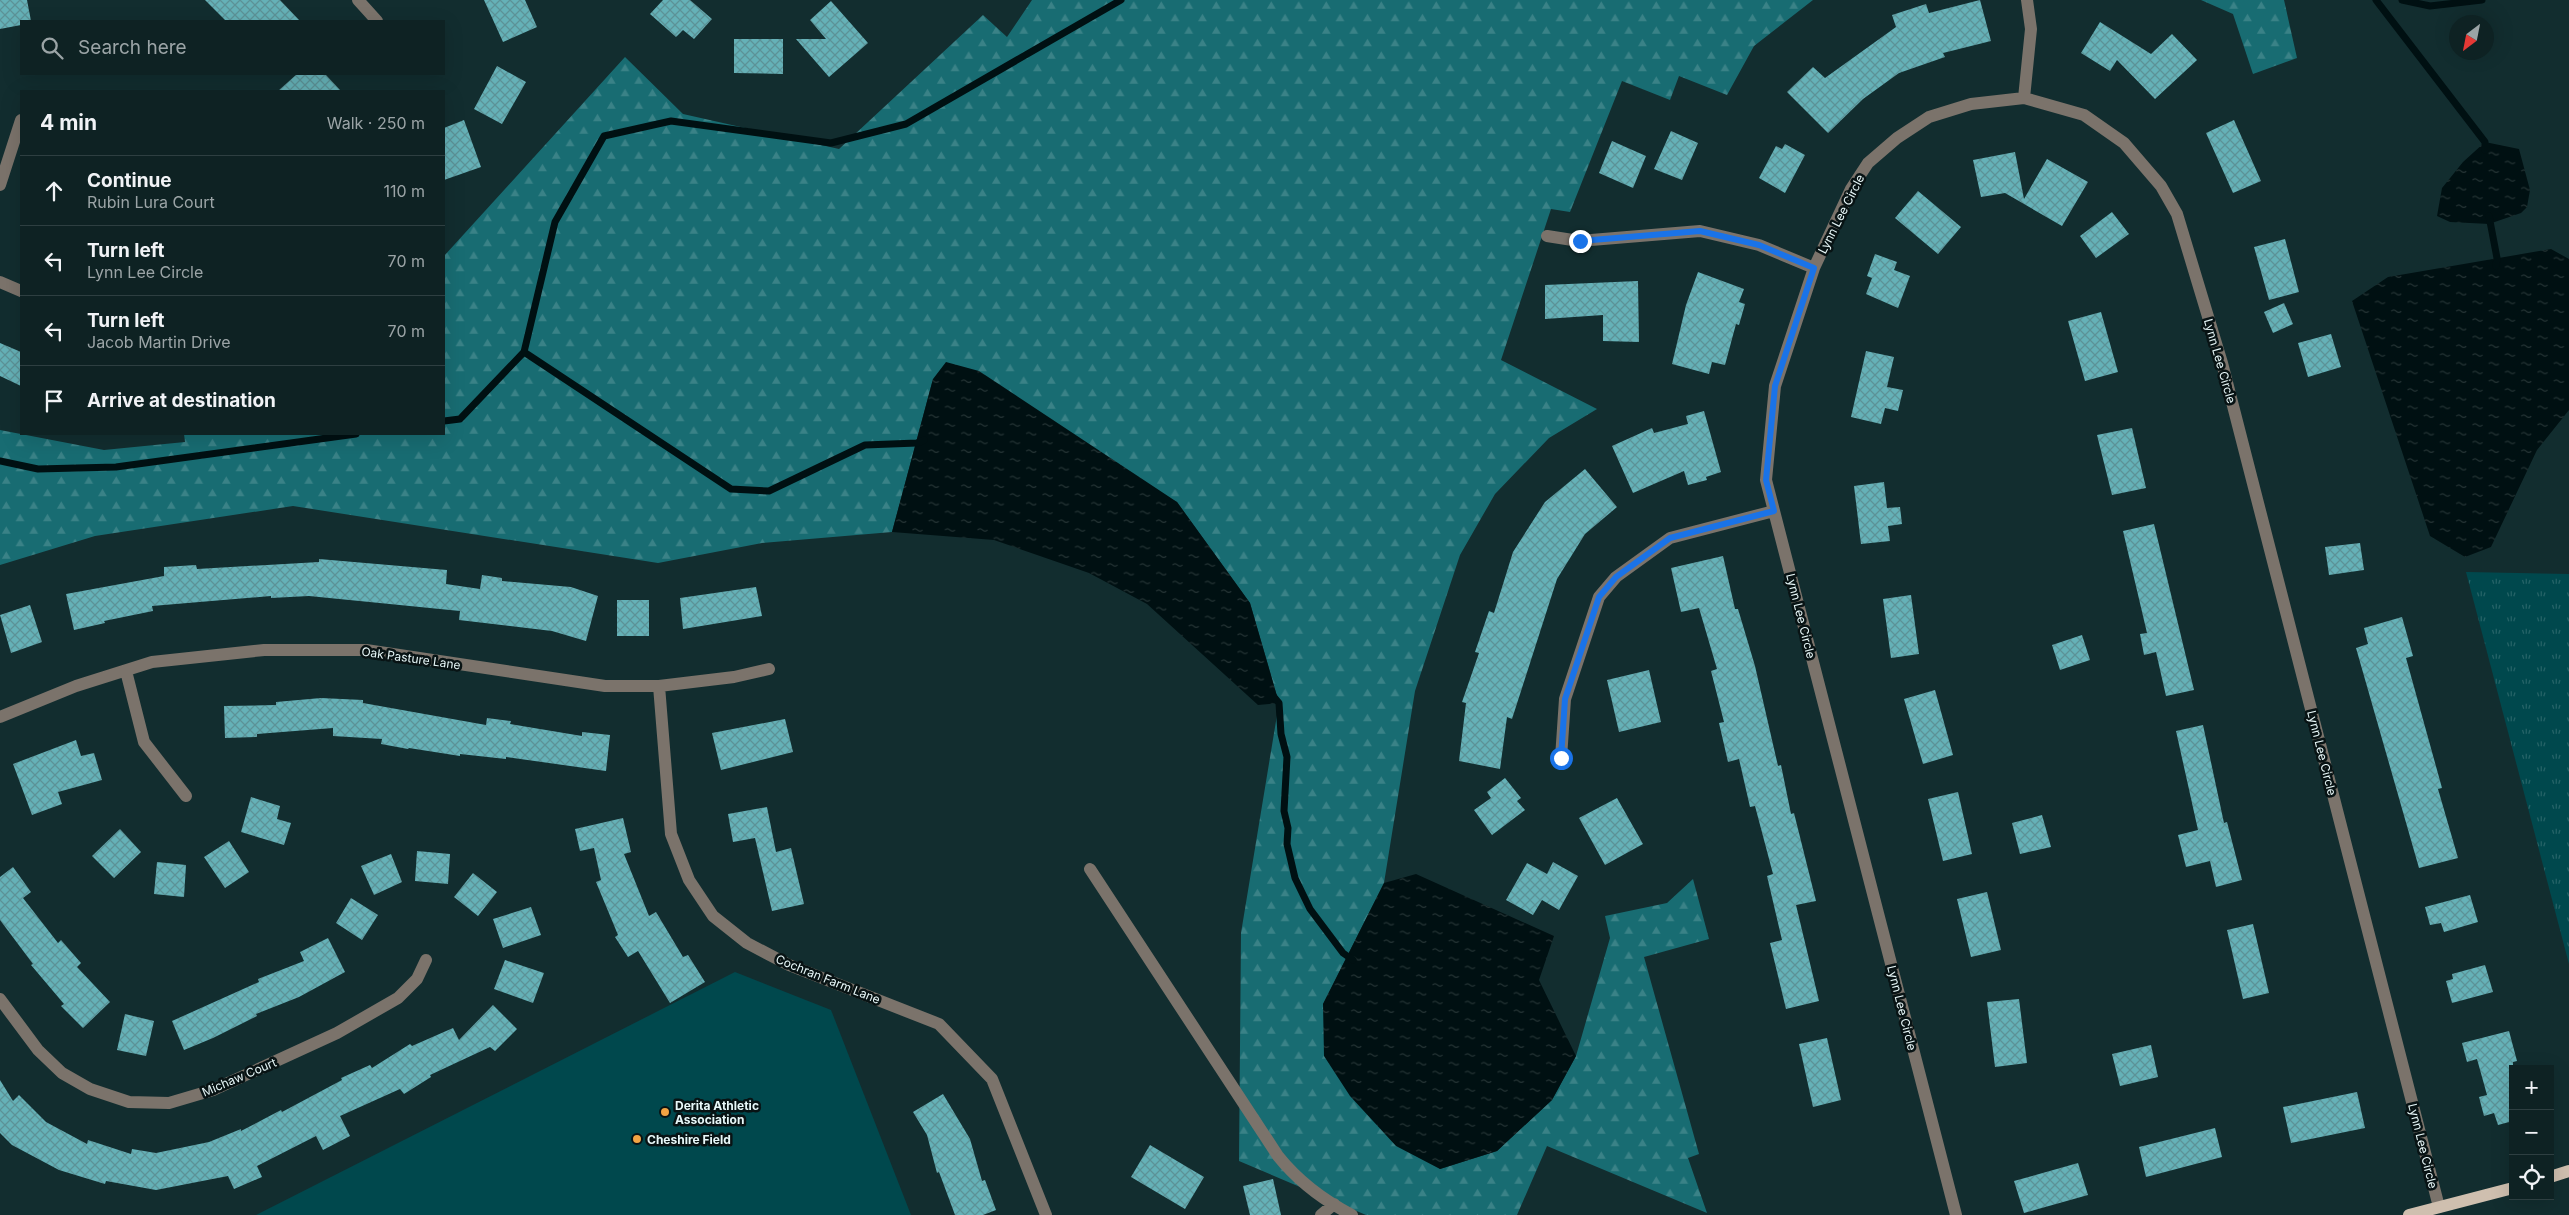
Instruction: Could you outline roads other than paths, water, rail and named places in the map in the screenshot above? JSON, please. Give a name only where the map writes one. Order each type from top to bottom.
[{"type":"main road","points":[[2554,1176],[2569,1171]]},
{"type":"main road","points":[[2409,1215],[2509,1189]]},
{"type":"street","points":[[358,0],[376,20]]},
{"type":"street","points":[[2024,98],[2031,30],[2027,0]]},
{"type":"street","name":"Lynn Lee Circle","points":[[1956,1215],[1766,480],[1775,386],[1814,268],[1851,189],[1868,163],[1896,138],[1929,117],[1971,104],[2024,98],[2084,115],[2124,142],[2160,186],[2177,214],[2222,363],[2439,1207]]},
{"type":"street","points":[[0,185],[20,123]]},
{"type":"street","points":[[1547,236],[1580,241],[1700,231],[1759,245],[1814,268]]},
{"type":"street","points":[[0,282],[20,291]]},
{"type":"street","points":[[1561,758],[1565,699],[1599,597],[1604,590],[1631,564],[1670,538],[1774,511]]},
{"type":"street","name":"Oak Pasture Lane","points":[[0,717],[76,686],[152,662],[255,651],[366,650],[605,686],[659,686],[734,677],[769,669]]},
{"type":"street","points":[[126,671],[144,742],[186,796]]},
{"type":"street","name":"Cochran Farm Lane","points":[[659,686],[671,834],[689,880],[713,916],[747,943],[789,965],[939,1024],[992,1079],[1046,1215]]},
{"type":"street","points":[[1090,869],[1278,1156],[1293,1175],[1352,1215]]},
{"type":"street","name":"Michaw Court","points":[[0,1000],[38,1050],[62,1073],[90,1089],[129,1102],[170,1103],[213,1090],[338,1033],[398,998],[417,979],[426,960]]},
{"type":"street","points":[[1321,1215],[1334,1204]]},
{"type":"water","points":[[2485,142],[2519,149],[2530,190],[2527,207],[2521,213],[2489,224],[2450,222],[2437,216],[2442,188],[2463,162]]},
{"type":"water","points":[[2551,249],[2569,259],[2569,410],[2537,450],[2491,547],[2465,557],[2430,536],[2352,301],[2388,277]]},
{"type":"water","points":[[946,362],[979,371],[1177,502],[1250,603],[1279,703],[1258,705],[1147,604],[1089,573],[994,540],[892,532],[933,379]]},
{"type":"water","points":[[1416,874],[1554,936],[1539,980],[1576,1056],[1552,1100],[1497,1151],[1440,1169],[1396,1146],[1350,1096],[1324,1056],[1323,1004],[1384,883]]},
{"type":"waterway","points":[[445,421],[460,419],[524,352],[555,222],[604,136],[671,121],[831,143],[906,124],[1121,0]]},
{"type":"waterway","points":[[2376,0],[2485,142],[2485,150]]},
{"type":"waterway","points":[[2402,0],[2430,6],[2482,0]]},
{"type":"waterway","points":[[2489,216],[2497,258],[2496,266]]},
{"type":"waterway","points":[[524,352],[731,489],[769,491],[865,445],[917,443],[924,440]]},
{"type":"waterway","points":[[0,461],[38,469],[116,467],[349,435]]},
{"type":"waterway","points":[[1274,697],[1279,703],[1281,734],[1287,757],[1284,811],[1288,828],[1287,844],[1295,878],[1310,909],[1343,953],[1353,960]]},
{"type":"place","name":"Derita Athletic Association","points":[[665,1112]]},
{"type":"place","name":"Cheshire Field","points":[[637,1139]]}]
